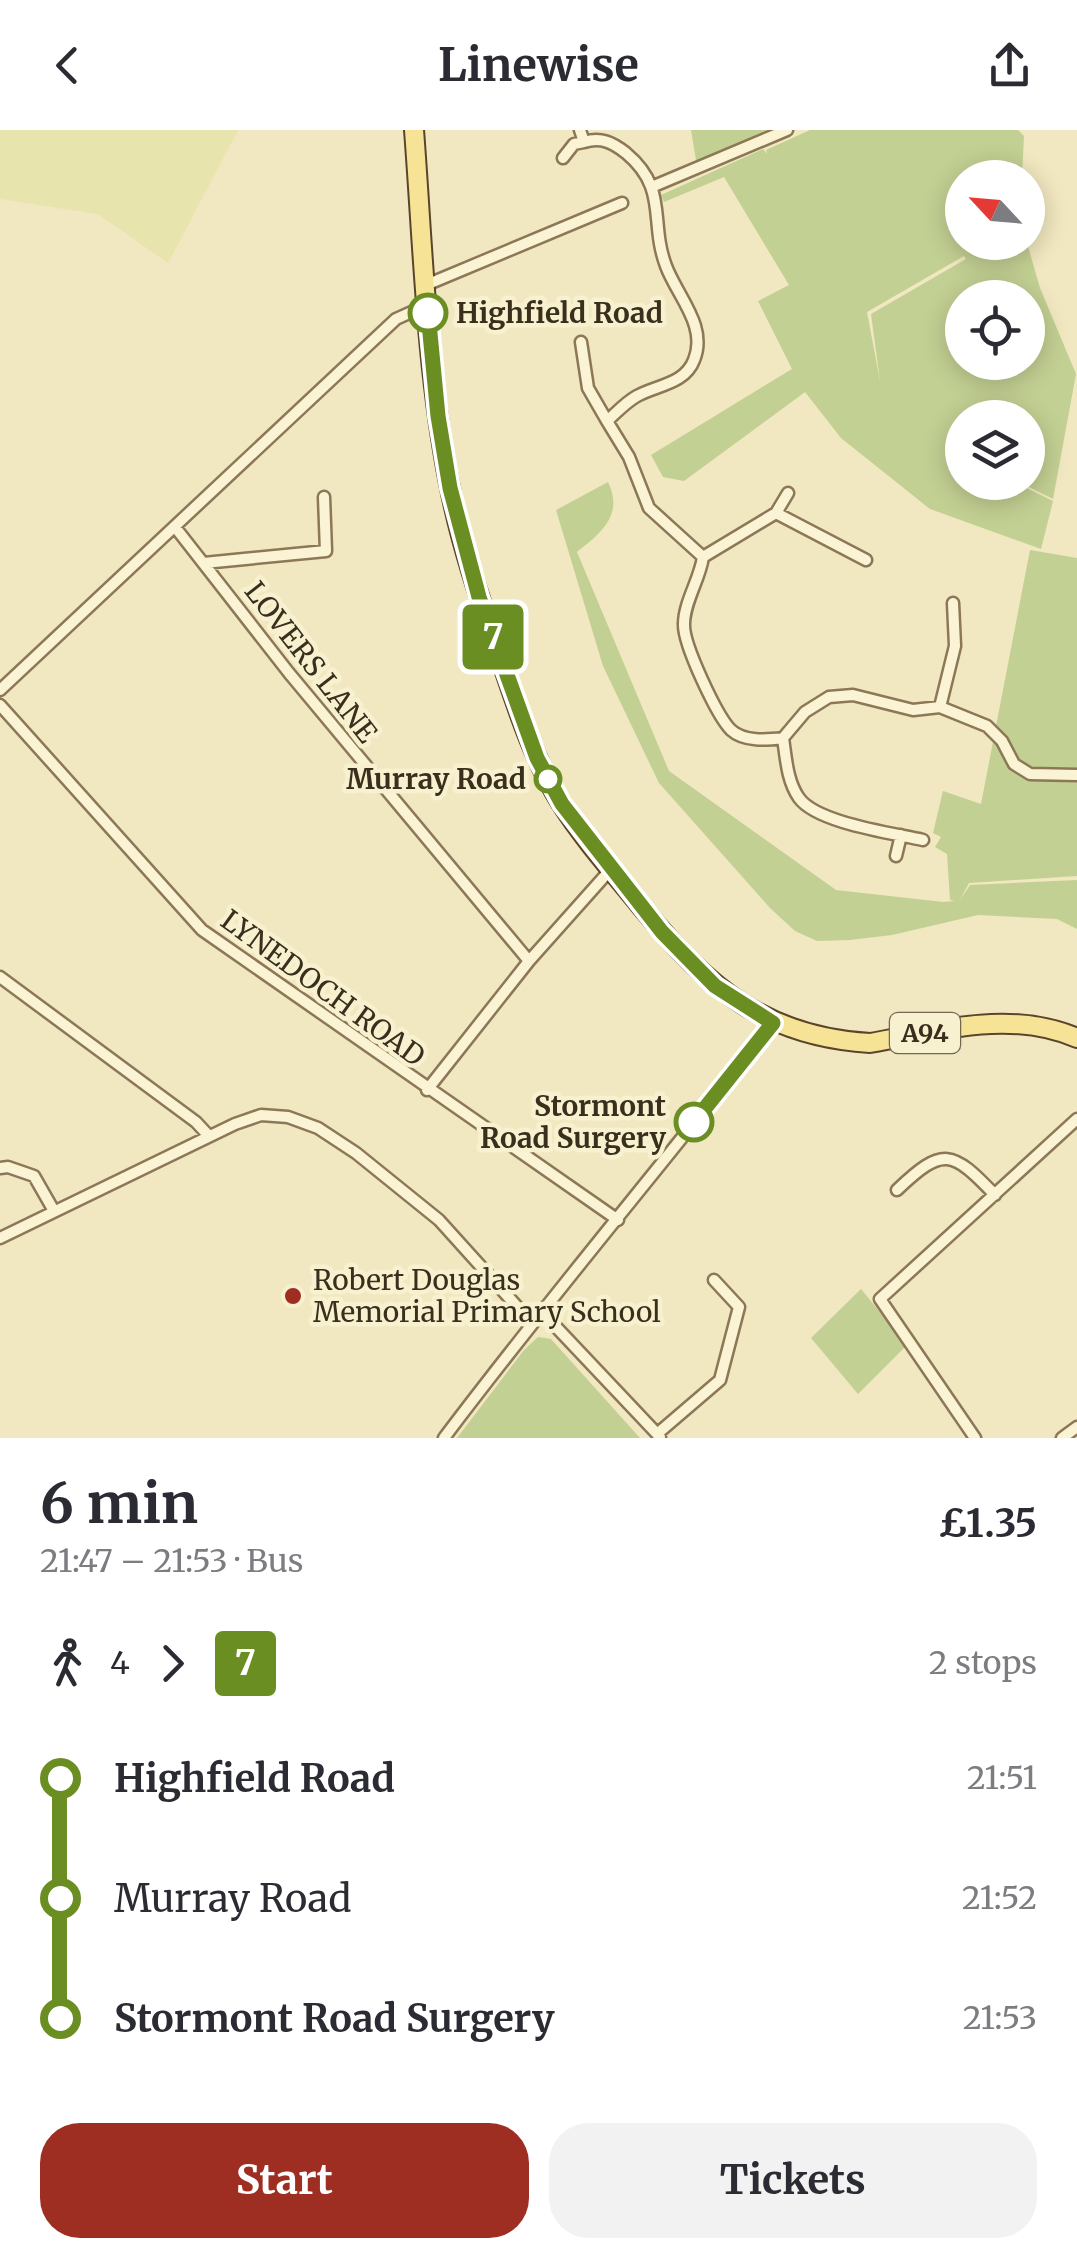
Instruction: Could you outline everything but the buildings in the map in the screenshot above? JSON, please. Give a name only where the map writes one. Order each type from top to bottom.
[{"type":"main road","name":"A94","points":[[414,130],[442,449],[450,488],[479,597],[537,758],[562,804],[610,869],[702,974],[773,1023],[820,1036],[870,1043],[1008,1022],[1077,1038]]},
{"type":"street","points":[[654,186],[788,130]]},
{"type":"street","points":[[563,158],[582,136],[605,140],[632,158],[654,186],[661,250],[696,325],[694,361],[684,374],[636,397],[607,421]]},
{"type":"street","points":[[426,285],[622,203]]},
{"type":"street","points":[[0,690],[396,319],[428,305]]},
{"type":"street","points":[[580,342],[588,388],[629,457],[649,508],[702,557]]},
{"type":"street","points":[[702,557],[776,514],[788,493]]},
{"type":"street","points":[[204,562],[326,551],[324,498]]},
{"type":"street","points":[[776,514],[866,560]]},
{"type":"street","name":"LOVERS LANE","points":[[175,527],[346,743],[529,962]]},
{"type":"street","points":[[702,557],[700,575],[683,623],[687,644],[732,732],[761,741],[783,738],[806,712],[829,697],[852,695],[913,710],[940,707],[987,726],[1002,741],[1014,764],[1030,774],[1077,775]]},
{"type":"street","points":[[940,707],[956,646],[953,603]]},
{"type":"street","name":"LYNEDOCH ROAD","points":[[0,705],[202,930],[618,1220]]},
{"type":"street","points":[[783,738],[790,780],[800,800],[816,813],[923,840]]},
{"type":"street","points":[[896,856],[901,835]]},
{"type":"street","points":[[427,1090],[529,962],[610,869]]},
{"type":"street","points":[[0,977],[196,1122],[209,1136]]},
{"type":"street","points":[[444,1438],[531,1322],[618,1220],[773,1023]]},
{"type":"street","points":[[0,1238],[209,1136],[260,1116],[288,1117],[318,1128],[439,1220],[531,1322]]},
{"type":"street","points":[[975,1438],[880,1299],[1077,1119]]},
{"type":"street","points":[[897,1190],[929,1162],[947,1159],[971,1170],[995,1195]]},
{"type":"street","points":[[0,1168],[34,1176],[54,1211]]},
{"type":"street","points":[[541,1311],[659,1436],[720,1380],[739,1307],[714,1280]]},
{"type":"street","points":[[1062,1438],[1077,1426]]},
{"type":"shaded area","points":[[0,130],[238,130],[168,263],[98,214],[0,199]]},
{"type":"green space","points":[[691,130],[779,130],[697,166]]},
{"type":"green space","points":[[810,130],[1018,130],[1024,136],[1023,160],[945,160],[945,260],[957,260],[867,312],[880,381],[871,314],[964,260],[1032,260],[1038,280],[945,280],[945,380],[1045,380],[1045,300],[1076,374],[1053,499],[1045,495],[1045,400],[945,400],[945,500],[1045,497],[1053,501],[1041,549],[930,509],[841,438],[805,392],[684,481],[663,477],[651,455],[792,369],[758,301],[789,285],[724,177],[664,202],[661,195],[763,149],[767,154],[766,150]]},
{"type":"green space","points":[[608,482],[612,514],[602,530],[577,552],[669,771],[836,890],[955,901],[950,900],[947,854],[935,847],[941,837],[933,833],[943,791],[981,804],[1030,550],[1077,558],[1077,876],[969,883],[960,900],[970,885],[1077,880],[1077,929],[1057,919],[978,915],[892,935],[817,941],[795,931],[770,908],[659,783],[603,666],[556,510]]},
{"type":"green space","points":[[861,1289],[907,1345],[858,1394],[811,1338]]},
{"type":"green space","points":[[538,1337],[551,1339],[640,1438],[457,1438]]},
{"type":"bus line","name":"7","points":[[428,313],[450,488],[479,597],[537,758],[562,804],[662,932],[715,986],[773,1023],[694,1122]]},
{"type":"place","name":"Highfield Road","points":[[428,313]]},
{"type":"place","name":"Murray Road","points":[[548,779]]},
{"type":"place","name":"Stormont Road Surgery","points":[[694,1122]]},
{"type":"place","name":"Robert Douglas Memorial Primary School","points":[[293,1296]]}]
